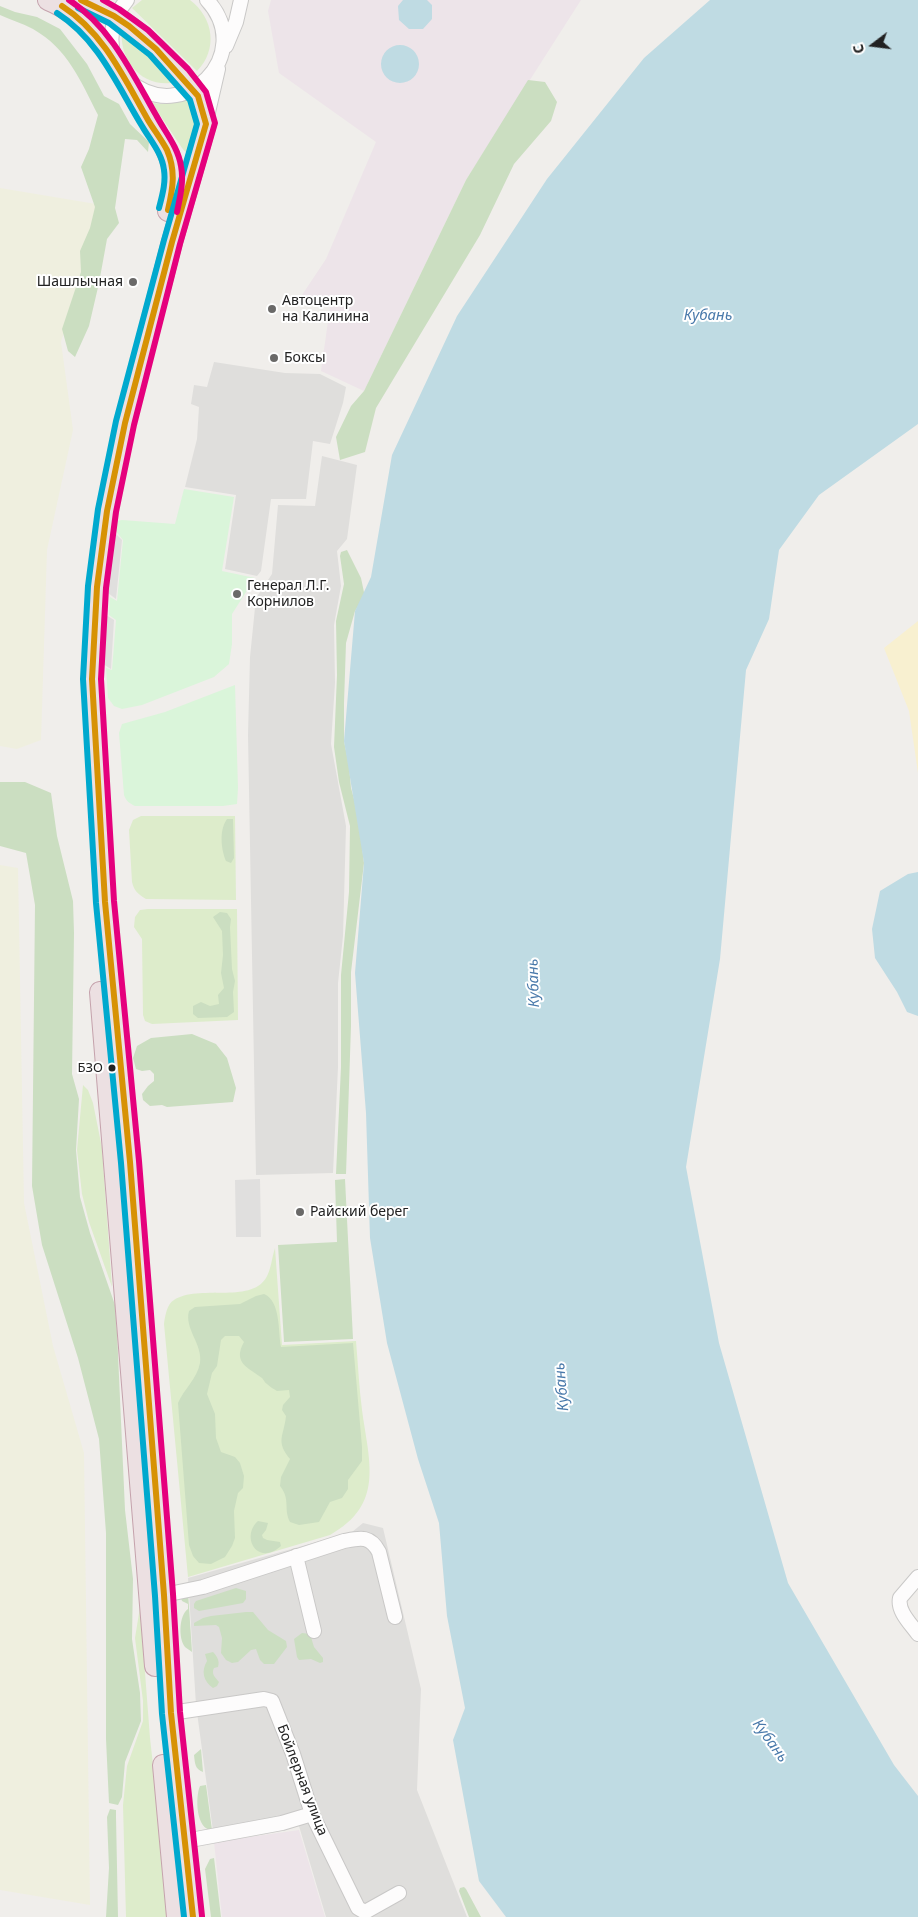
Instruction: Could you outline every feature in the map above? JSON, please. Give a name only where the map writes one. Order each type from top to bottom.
[{"type":"highway","points":[[48,0],[66,8],[82,20],[121,71],[168,149],[173,168],[174,188],[114,420],[94,509],[84,586],[80,678],[92,901],[134,1424],[177,1917]]},
{"type":"highway","points":[[81,0],[122,8],[145,37],[193,89],[198,96],[206,124],[167,260],[121,440],[107,511],[97,587],[92,679],[105,902],[130,1162],[164,1596],[171,1713],[193,1917]]},
{"type":"street","points":[[206,124],[223,44],[218,14],[207,0]]},
{"type":"street","points":[[122,8],[112,26],[111,43],[121,71],[139,88],[154,94],[177,95],[193,89],[210,77],[236,22],[241,0]]},
{"type":"street","points":[[164,1596],[203,1587],[344,1541],[367,1539],[374,1544],[379,1552],[395,1617]]},
{"type":"street","points":[[296,1556],[314,1631]]},
{"type":"street","points":[[918,1577],[900,1598],[899,1603],[900,1609],[918,1634]]},
{"type":"street","name":"Бойлерная улица","points":[[171,1713],[264,1699],[272,1701],[293,1754],[312,1814],[358,1908],[364,1912],[399,1892]]},
{"type":"street","points":[[185,1841],[282,1823],[312,1814]]},
{"type":"shaded area","points":[[271,0],[581,0],[466,180],[364,391],[321,371],[331,300],[302,295],[326,259],[376,142],[279,73],[268,11]]},
{"type":"shaded area","points":[[214,362],[285,373],[320,374],[346,387],[330,444],[313,441],[306,499],[271,499],[261,571],[257,576],[225,569],[236,495],[185,487],[197,439],[199,407],[191,404],[194,385],[207,387]]},
{"type":"shaded area","points":[[322,456],[357,465],[347,539],[337,551],[341,586],[334,625],[335,683],[331,744],[346,826],[343,936],[338,983],[338,1067],[333,1173],[256,1175],[248,735],[250,657],[256,598],[272,574],[278,505],[315,506]]},
{"type":"shaded area","points":[[114,532],[122,540],[116,599],[108,593]]},
{"type":"shaded area","points":[[106,615],[114,620],[111,669],[103,664]]},
{"type":"shaded area","points":[[260,1179],[261,1237],[236,1237],[235,1180]]},
{"type":"shaded area","points":[[363,1523],[383,1528],[421,1689],[417,1790],[467,1917],[326,1917],[296,1816],[213,1831],[196,1705],[188,1578],[352,1532]]},
{"type":"shaded area","points":[[299,1830],[325,1917],[222,1917],[214,1842]]},
{"type":"green space","points":[[142,0],[190,0],[198,7],[208,25],[210,44],[204,63],[197,71],[132,8]]},
{"type":"green space","points":[[0,6],[37,17],[60,29],[87,64],[104,96],[119,104],[130,124],[149,142],[148,152],[137,140],[125,139],[115,208],[119,223],[107,239],[89,326],[75,357],[68,351],[62,329],[81,272],[80,251],[90,228],[95,207],[81,167],[89,149],[98,115],[72,66],[64,56],[45,37],[33,29],[0,15]]},
{"type":"green space","points":[[122,28],[178,82],[154,82],[135,70],[124,51]]},
{"type":"green space","points":[[528,80],[545,82],[557,102],[551,121],[514,164],[480,235],[376,408],[365,452],[340,460],[336,437],[351,406],[364,391],[466,180]]},
{"type":"green space","points":[[190,101],[195,121],[195,136],[191,149],[187,154],[152,103],[163,104]]},
{"type":"green space","points":[[0,188],[102,205],[61,342],[73,430],[47,550],[41,740],[17,749],[0,746]]},
{"type":"green space","points":[[184,489],[234,497],[222,571],[255,578],[232,614],[232,644],[229,664],[214,677],[142,705],[122,709],[114,706],[108,698],[106,668],[112,670],[116,620],[109,615],[110,597],[117,601],[123,540],[115,530],[116,521],[175,524]]},
{"type":"green space","points":[[347,550],[361,578],[365,597],[355,611],[346,643],[344,703],[344,741],[351,788],[358,813],[364,863],[351,972],[346,1174],[336,1174],[341,1067],[341,975],[349,892],[350,826],[339,782],[334,747],[337,675],[336,621],[344,584],[340,556],[341,552]]},
{"type":"green space","points":[[235,685],[237,804],[223,806],[135,806],[128,802],[124,795],[119,733],[122,724],[165,712]]},
{"type":"green space","points":[[0,782],[25,782],[51,793],[57,836],[73,901],[72,1074],[79,1099],[76,1150],[80,1197],[90,1233],[115,1305],[125,1510],[133,1579],[132,1639],[140,1693],[141,1721],[125,1762],[122,1797],[118,1805],[109,1803],[106,1739],[106,1533],[99,1439],[78,1358],[42,1245],[32,1186],[35,905],[26,853],[0,846]]},
{"type":"green space","points":[[141,816],[235,816],[236,900],[146,899],[139,894],[132,882],[129,830],[133,820]]},
{"type":"green space","points":[[227,819],[233,819],[234,858],[231,863],[226,861],[222,845],[224,823]]},
{"type":"green space","points":[[0,865],[18,868],[24,1203],[53,1346],[84,1453],[90,1905],[0,1890]]},
{"type":"green space","points":[[237,909],[238,1020],[152,1024],[145,1021],[143,1015],[142,939],[134,927],[135,917],[140,910]]},
{"type":"green space","points":[[220,912],[227,913],[231,919],[232,969],[235,981],[233,992],[234,1012],[227,1017],[198,1018],[193,1014],[193,1006],[201,1002],[210,1006],[219,1004],[218,995],[224,988],[221,973],[223,955],[222,931],[213,917]]},
{"type":"green space","points":[[192,1034],[216,1044],[227,1058],[236,1088],[233,1102],[167,1107],[162,1105],[150,1106],[143,1100],[142,1094],[154,1081],[154,1074],[150,1070],[142,1071],[136,1069],[133,1058],[137,1046],[151,1038]]},
{"type":"green space","points":[[83,1085],[88,1090],[93,1103],[102,1148],[112,1287],[89,1222],[82,1194],[77,1150]]},
{"type":"green space","points":[[345,1179],[353,1339],[284,1342],[278,1245],[337,1242],[335,1180]]},
{"type":"green space","points":[[275,1248],[282,1345],[356,1341],[361,1401],[368,1447],[369,1480],[366,1496],[359,1510],[347,1523],[330,1535],[188,1577],[164,1324],[166,1314],[168,1307],[174,1300],[184,1296],[196,1293],[236,1292],[258,1286],[268,1275]]},
{"type":"green space","points":[[264,1294],[273,1303],[276,1310],[281,1347],[353,1343],[362,1461],[348,1480],[348,1489],[342,1498],[330,1502],[319,1522],[299,1525],[290,1522],[285,1496],[280,1486],[281,1477],[290,1459],[285,1453],[282,1443],[286,1416],[282,1410],[283,1405],[290,1397],[289,1390],[277,1391],[247,1368],[240,1355],[244,1342],[239,1336],[225,1336],[221,1340],[217,1366],[212,1373],[207,1394],[215,1414],[216,1438],[221,1452],[235,1457],[240,1463],[244,1476],[243,1488],[238,1493],[234,1511],[235,1538],[232,1546],[225,1557],[211,1564],[199,1563],[193,1556],[189,1545],[178,1403],[196,1374],[200,1363],[199,1349],[189,1324],[189,1311],[195,1307],[240,1304]]},
{"type":"green space","points":[[258,1521],[268,1523],[262,1535],[263,1538],[280,1542],[281,1546],[273,1552],[259,1552],[251,1541],[253,1528]]},
{"type":"green space","points":[[236,1588],[246,1591],[246,1599],[243,1603],[199,1611],[194,1608],[196,1601]]},
{"type":"green space","points":[[188,1592],[192,1652],[185,1647],[180,1633],[181,1622],[188,1609],[188,1604],[182,1601],[180,1595]]},
{"type":"green space","points":[[140,1607],[150,1738],[170,1917],[126,1917],[123,1805],[127,1766],[143,1721],[143,1701],[135,1638]]},
{"type":"green space","points":[[253,1612],[268,1630],[286,1641],[287,1647],[274,1664],[264,1664],[260,1660],[256,1649],[251,1650],[238,1662],[232,1663],[226,1660],[221,1653],[222,1638],[219,1627],[216,1625],[194,1626],[194,1623],[203,1618]]},
{"type":"green space","points":[[302,1633],[310,1634],[314,1647],[323,1658],[323,1662],[320,1663],[311,1659],[299,1660],[294,1639]]},
{"type":"green space","points":[[213,1652],[219,1663],[218,1667],[214,1668],[213,1674],[219,1682],[213,1688],[205,1679],[204,1672],[207,1661],[205,1654]]},
{"type":"green space","points":[[201,1749],[203,1772],[196,1766],[194,1755]]},
{"type":"green space","points":[[206,1785],[212,1830],[207,1829],[203,1825],[197,1805],[200,1786]]},
{"type":"green space","points":[[110,1809],[116,1810],[118,1917],[106,1917],[109,1868],[107,1817]]},
{"type":"green space","points":[[214,1858],[221,1917],[211,1917],[205,1869],[210,1859]]},
{"type":"green space","points":[[464,1887],[481,1917],[469,1917],[459,1891],[460,1888]]},
{"type":"sand","points":[[918,621],[918,773],[909,711],[884,648]]},
{"type":"water","points":[[403,0],[427,0],[432,5],[432,19],[423,29],[409,29],[399,20],[398,6]]},
{"type":"water","name":"Кубань","points":[[710,0],[918,0],[918,424],[819,495],[779,550],[769,619],[746,670],[720,959],[686,1167],[719,1343],[788,1583],[894,1765],[918,1796],[918,1917],[506,1917],[479,1881],[453,1740],[465,1708],[447,1616],[439,1523],[418,1459],[387,1343],[370,1238],[366,1113],[355,973],[364,863],[344,741],[355,611],[371,577],[392,455],[457,316],[547,179],[644,58]]},
{"type":"water","points":[[400,45],[413,51],[419,64],[413,77],[400,83],[387,77],[381,64],[387,51]]},
{"type":"water","points":[[918,872],[918,1016],[907,1012],[897,992],[875,958],[872,929],[880,891],[908,874]]},
{"type":"transit line","points":[[69,0],[97,23],[109,37],[129,67],[174,146],[182,172],[177,212]]},
{"type":"transit line","points":[[81,0],[114,16],[156,49],[198,96],[206,124],[172,242],[125,423],[107,511],[97,587],[92,679],[105,902],[130,1162],[164,1595],[171,1713],[193,1917]]},
{"type":"transit line","points":[[103,0],[148,30],[188,69],[206,92],[215,123],[180,244],[134,425],[116,512],[106,588],[101,679],[114,901],[139,1161],[173,1594],[180,1712],[202,1916]]},
{"type":"transit line","points":[[62,6],[90,29],[112,57],[167,150],[173,172],[168,210]]},
{"type":"transit line","points":[[78,8],[109,23],[150,55],[190,100],[197,124],[116,421],[98,509],[88,586],[83,679],[96,903],[121,1163],[155,1596],[162,1714],[184,1917]]},
{"type":"transit line","points":[[57,13],[72,24],[96,50],[158,152],[163,164],[164,175],[159,208]]},
{"type":"place","name":"Шашлычная","points":[[133,282]]},
{"type":"place","name":"Автоцентр на Калинина","points":[[272,309]]},
{"type":"place","name":"Боксы","points":[[274,358]]},
{"type":"place","name":"Генерал Л.Г. Корнилов","points":[[237,594]]},
{"type":"place","name":"БЗО","points":[[112,1068]]},
{"type":"place","name":"Райский берег","points":[[300,1212]]}]
